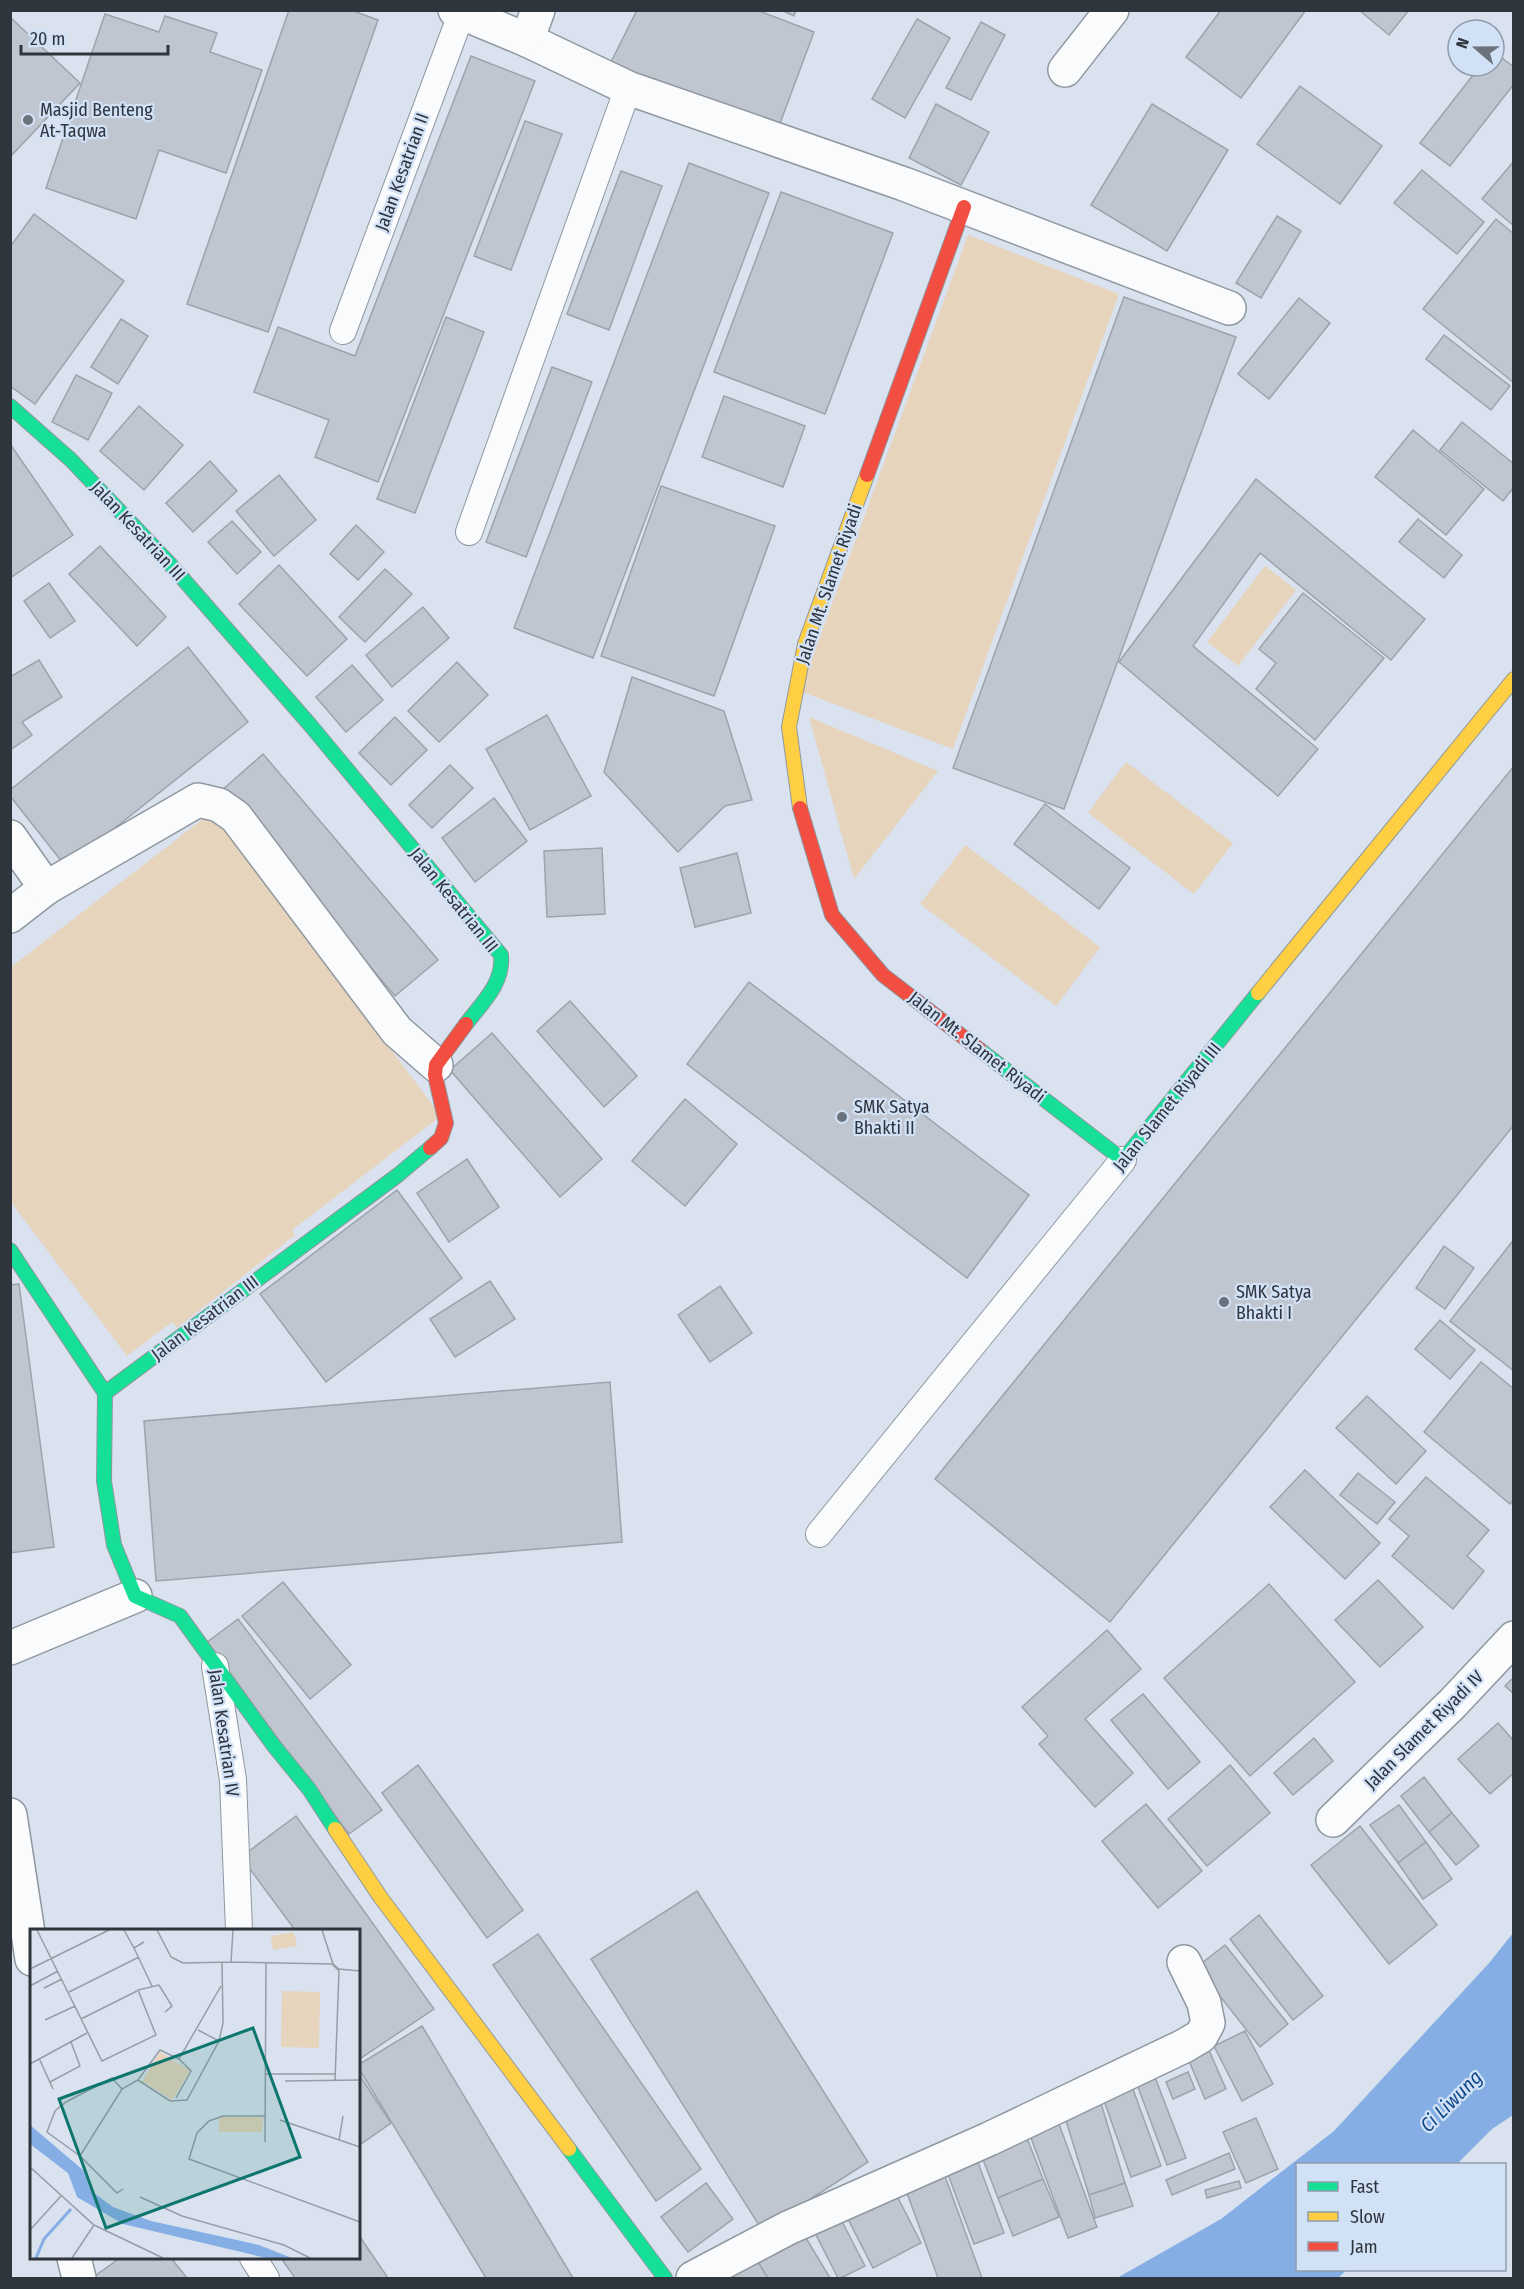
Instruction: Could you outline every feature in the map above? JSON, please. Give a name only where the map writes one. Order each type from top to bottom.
[{"type":"street","points":[[1065,70],[1112,10]]},
{"type":"street","name":"Jalan Kesatrian II","points":[[459,11],[533,25],[628,88],[964,207],[1229,308]]},
{"type":"street","name":"Jalan Mt. Slamet Riyadi","points":[[964,207],[805,644],[789,727],[800,812],[832,915],[883,975],[1123,1160]]},
{"type":"street","name":"Jalan Kesatrian III","points":[[10,406],[71,460],[170,564],[311,726],[501,955],[500,978],[436,1065],[435,1075],[441,1092],[446,1123],[441,1138],[398,1175],[105,1393]]},
{"type":"street","name":"Jalan Slamet Riyadi III","points":[[1123,1160],[1514,679]]},
{"type":"street","points":[[10,916],[46,888],[198,800],[219,805],[236,817],[397,1031],[436,1065]]},
{"type":"street","points":[[10,837],[46,888]]},
{"type":"street","points":[[10,1250],[105,1393],[105,1481],[114,1545],[135,1596],[10,1648]]},
{"type":"street","name":"Jalan Kesatrian IV","points":[[135,1596],[180,1616],[214,1660]]},
{"type":"street","name":"Jalan Slamet Riyadi IV","points":[[1333,1820],[1453,1702],[1514,1638]]},
{"type":"street","points":[[214,1660],[274,1746],[309,1789],[381,1898],[665,2278]]},
{"type":"street","points":[[10,1815],[30,1946]]},
{"type":"street","points":[[693,2278],[788,2228],[989,2139],[1201,2036],[1208,2023],[1204,2003],[1184,1962]]},
{"type":"street","points":[[75,2259],[79,2278]]},
{"type":"lane","name":"Jalan Kesatrian II","points":[[343,331],[459,11]]},
{"type":"lane","points":[[469,532],[628,88]]},
{"type":"lane","name":"Jalan Slamet Riyadi III","points":[[819,1534],[1123,1160]]},
{"type":"lane","name":"Jalan Kesatrian IV","points":[[214,1660],[233,1780],[239,1929]]},
{"type":"lane","points":[[254,2259],[266,2278]]},
{"type":"shaded area","points":[[968,235],[1119,294],[953,749],[800,691]]},
{"type":"shaded area","points":[[1265,566],[1296,590],[1238,666],[1207,642]]},
{"type":"shaded area","points":[[809,717],[938,771],[854,879]]},
{"type":"shaded area","points":[[1126,762],[1233,843],[1194,894],[1088,813]]},
{"type":"shaded area","points":[[212,812],[441,1116],[292,1230],[295,1235],[177,1328],[172,1322],[127,1356],[11,1202],[11,967]]},
{"type":"shaded area","points":[[965,845],[1100,947],[1056,1006],[920,904]]},
{"type":"water","name":"Ci Liwung","points":[[1513,1933],[1513,2115],[1492,2129],[1458,2163],[1296,2163],[1296,2271],[1346,2271],[1338,2278],[1117,2278],[1221,2219],[1334,2131],[1490,1962]]},
{"type":"building","points":[[289,10],[351,10],[378,20],[268,332],[187,304]]},
{"type":"building","points":[[637,10],[757,10],[814,32],[779,126],[608,68]]},
{"type":"building","points":[[781,10],[796,10],[794,16]]},
{"type":"building","points":[[1221,10],[1306,10],[1241,98],[1186,57]]},
{"type":"building","points":[[1359,10],[1409,10],[1389,35]]},
{"type":"building","points":[[105,14],[159,32],[165,16],[217,33],[210,52],[262,70],[226,173],[159,150],[136,219],[46,188]]},
{"type":"building","name":"Masjid Benteng At-Taqwa","points":[[10,17],[80,83],[10,157]]},
{"type":"building","points":[[917,19],[950,38],[905,118],[872,99]]},
{"type":"building","points":[[981,22],[1005,35],[971,100],[946,88]]},
{"type":"building","points":[[471,56],[535,81],[378,482],[315,457],[329,420],[254,392],[278,327],[355,356]]},
{"type":"building","points":[[1506,61],[1514,67],[1514,84],[1450,166],[1420,143],[1471,78],[1506,78]]},
{"type":"building","points":[[1300,86],[1382,146],[1340,204],[1257,144]]},
{"type":"building","points":[[936,104],[989,132],[961,185],[909,158]]},
{"type":"building","points":[[1152,104],[1228,150],[1167,251],[1091,205]]},
{"type":"building","points":[[525,121],[562,134],[511,270],[474,256]]},
{"type":"building","points":[[1514,161],[1514,226],[1482,199]]},
{"type":"building","points":[[689,163],[769,193],[593,658],[514,628]]},
{"type":"building","points":[[1422,170],[1484,222],[1457,254],[1394,203]]},
{"type":"building","points":[[621,171],[662,186],[609,330],[567,314]]},
{"type":"building","points":[[781,192],[893,233],[825,414],[714,372]]},
{"type":"building","points":[[34,214],[124,281],[35,404],[10,386],[10,247]]},
{"type":"building","points":[[1277,216],[1301,231],[1261,298],[1236,283]]},
{"type":"building","points":[[1496,219],[1514,234],[1514,383],[1423,309]]},
{"type":"building","points":[[1124,297],[1236,337],[1064,809],[953,768]]},
{"type":"building","points":[[1299,298],[1330,323],[1269,399],[1238,374]]},
{"type":"building","points":[[446,317],[484,332],[415,513],[377,499]]},
{"type":"building","points":[[121,319],[148,336],[118,384],[91,367]]},
{"type":"building","points":[[1444,335],[1510,386],[1491,410],[1426,359]]},
{"type":"building","points":[[552,367],[592,382],[526,557],[486,542]]},
{"type":"building","points":[[76,375],[112,393],[88,440],[52,422]]},
{"type":"building","points":[[724,396],[805,426],[783,487],[702,457]]},
{"type":"building","points":[[139,406],[183,445],[144,490],[100,451]]},
{"type":"building","points":[[1462,422],[1514,464],[1514,487],[1503,501],[1440,450]]},
{"type":"building","points":[[1413,430],[1484,489],[1446,535],[1375,477]]},
{"type":"building","points":[[10,444],[73,535],[10,578]]},
{"type":"building","points":[[210,461],[237,491],[193,532],[166,503]]},
{"type":"building","points":[[279,475],[316,520],[274,556],[236,511]]},
{"type":"building","points":[[1256,479],[1425,619],[1391,660],[1260,553],[1193,646],[1318,749],[1278,796],[1119,662]]},
{"type":"building","points":[[661,486],[775,526],[714,696],[601,656]]},
{"type":"building","points":[[1418,519],[1462,555],[1444,578],[1399,542]]},
{"type":"building","points":[[232,521],[261,552],[237,574],[208,542]]},
{"type":"building","points":[[356,525],[384,552],[358,580],[330,554]]},
{"type":"building","points":[[100,546],[166,617],[137,646],[69,574]]},
{"type":"building","points":[[279,565],[347,639],[307,676],[239,604]]},
{"type":"building","points":[[385,569],[412,594],[365,642],[339,617]]},
{"type":"building","points":[[49,583],[75,621],[50,638],[24,601]]},
{"type":"building","points":[[1303,593],[1384,658],[1315,740],[1256,689],[1276,663],[1259,649]]},
{"type":"building","points":[[423,607],[449,638],[392,687],[366,655]]},
{"type":"building","points":[[188,647],[248,722],[66,867],[10,796],[10,790]]},
{"type":"building","points":[[39,660],[62,697],[22,722],[32,735],[10,750],[10,677]]},
{"type":"building","points":[[457,662],[488,695],[439,742],[408,711]]},
{"type":"building","points":[[352,665],[383,700],[346,732],[316,697]]},
{"type":"building","points":[[632,677],[724,711],[752,800],[725,806],[678,852],[604,772]]},
{"type":"building","points":[[547,715],[591,796],[530,830],[486,749]]},
{"type":"building","points":[[395,717],[427,750],[391,785],[359,753]]},
{"type":"building","points":[[263,754],[438,960],[395,996],[221,791]]},
{"type":"building","points":[[450,765],[473,788],[432,828],[409,805]]},
{"type":"building","name":"SMK Satya Bhakti I","points":[[1514,766],[1514,1125],[1110,1622],[935,1479]]},
{"type":"building","points":[[494,798],[527,841],[475,882],[442,838]]},
{"type":"building","points":[[1045,804],[1130,868],[1099,909],[1014,844]]},
{"type":"building","points":[[602,848],[605,914],[547,917],[544,851]]},
{"type":"building","points":[[737,853],[751,913],[695,927],[680,868]]},
{"type":"building","name":"SMK Satya Bhakti II","points":[[749,982],[1029,1195],[967,1278],[687,1064]]},
{"type":"building","points":[[570,1001],[637,1076],[604,1107],[537,1031]]},
{"type":"building","points":[[492,1033],[602,1159],[560,1197],[450,1070]]},
{"type":"building","points":[[685,1099],[737,1144],[685,1206],[632,1161]]},
{"type":"building","points":[[467,1159],[499,1207],[449,1242],[417,1193]]},
{"type":"building","points":[[397,1190],[462,1278],[326,1382],[260,1294]]},
{"type":"building","points":[[1512,1242],[1514,1244],[1514,1371],[1450,1321]]},
{"type":"building","points":[[1444,1246],[1474,1268],[1445,1309],[1416,1288]]},
{"type":"building","points":[[490,1281],[515,1319],[455,1357],[430,1319]]},
{"type":"building","points":[[19,1284],[54,1547],[10,1553],[10,1285]]},
{"type":"building","points":[[720,1286],[752,1333],[710,1362],[678,1315]]},
{"type":"building","points":[[1440,1320],[1475,1350],[1450,1379],[1415,1349]]},
{"type":"building","points":[[1481,1362],[1514,1389],[1514,1500],[1510,1504],[1424,1432]]},
{"type":"building","points":[[610,1382],[622,1542],[156,1581],[144,1421]]},
{"type":"building","points":[[1367,1396],[1426,1451],[1396,1484],[1336,1428]]},
{"type":"building","points":[[1305,1470],[1380,1543],[1345,1579],[1270,1507]]},
{"type":"building","points":[[1358,1473],[1395,1502],[1377,1524],[1340,1495]]},
{"type":"building","points":[[1426,1477],[1489,1530],[1467,1556],[1484,1571],[1453,1609],[1392,1556],[1409,1536],[1389,1519]]},
{"type":"building","points":[[1378,1580],[1423,1627],[1380,1667],[1335,1620]]},
{"type":"building","points":[[283,1582],[351,1665],[310,1699],[242,1616]]},
{"type":"building","points":[[1269,1584],[1355,1682],[1250,1776],[1164,1678]]},
{"type":"building","points":[[238,1619],[382,1810],[349,1834],[206,1643]]},
{"type":"building","points":[[1107,1630],[1141,1669],[1085,1719],[1133,1773],[1095,1807],[1039,1744],[1048,1736],[1022,1707]]},
{"type":"building","points":[[1514,1677],[1514,1694],[1505,1686]]},
{"type":"building","points":[[1143,1694],[1200,1762],[1168,1789],[1111,1720]]},
{"type":"building","points":[[1498,1723],[1514,1741],[1514,1773],[1490,1794],[1458,1759]]},
{"type":"building","points":[[1314,1738],[1333,1761],[1293,1795],[1274,1773]]},
{"type":"building","points":[[418,1765],[523,1910],[487,1938],[382,1793]]},
{"type":"building","points":[[1230,1765],[1270,1813],[1207,1866],[1168,1819]]},
{"type":"building","points":[[1424,1777],[1452,1813],[1429,1832],[1401,1796]]},
{"type":"building","points":[[1146,1804],[1202,1871],[1158,1908],[1102,1841]]},
{"type":"building","points":[[1399,1805],[1426,1842],[1398,1863],[1370,1825]]},
{"type":"building","points":[[1452,1813],[1479,1846],[1456,1865],[1429,1832]]},
{"type":"building","points":[[296,1816],[434,2009],[360,2059],[360,1929],[294,1929],[241,1857]]},
{"type":"building","points":[[1360,1826],[1437,1925],[1389,1964],[1311,1865]]},
{"type":"building","points":[[1426,1842],[1452,1879],[1423,1899],[1398,1863]]},
{"type":"building","points":[[697,1891],[868,2162],[762,2230],[591,1959]]},
{"type":"building","points":[[1259,1915],[1323,1996],[1293,2020],[1230,1939]]},
{"type":"building","points":[[538,1934],[701,2169],[656,2201],[493,1965]]},
{"type":"building","points":[[1225,1945],[1288,2024],[1260,2047],[1197,1967]]},
{"type":"building","points":[[422,2026],[573,2278],[486,2278],[360,2070],[360,2064]]},
{"type":"building","points":[[1245,2031],[1273,2084],[1242,2101],[1214,2046]]},
{"type":"building","points":[[1208,2048],[1226,2089],[1205,2099],[1187,2056]]},
{"type":"building","points":[[1153,2072],[1186,2158],[1167,2165],[1135,2079]]},
{"type":"building","points":[[1188,2072],[1195,2089],[1173,2099],[1166,2082]]},
{"type":"building","points":[[360,2076],[391,2123],[360,2145]]},
{"type":"building","points":[[1131,2084],[1161,2166],[1131,2177],[1102,2095]]},
{"type":"building","points":[[1100,2100],[1125,2183],[1089,2195],[1063,2111]]},
{"type":"building","points":[[1056,2116],[1097,2227],[1068,2238],[1027,2127]]},
{"type":"building","points":[[1256,2118],[1278,2169],[1246,2183],[1223,2132]]},
{"type":"building","points":[[1025,2133],[1043,2179],[998,2198],[980,2152]]},
{"type":"building","points":[[1229,2153],[1235,2169],[1172,2195],[1166,2180]]},
{"type":"building","points":[[976,2157],[1004,2233],[974,2244],[946,2169]]},
{"type":"building","points":[[942,2168],[982,2278],[938,2278],[903,2182]]},
{"type":"building","points":[[1043,2179],[1059,2217],[1013,2236],[998,2198]]},
{"type":"building","points":[[1239,2181],[1241,2188],[1207,2198],[1205,2190]]},
{"type":"building","points":[[706,2183],[733,2219],[688,2252],[661,2217]]},
{"type":"building","points":[[1125,2183],[1133,2206],[1095,2218],[1089,2195]]},
{"type":"building","points":[[894,2190],[921,2243],[873,2268],[846,2215]]},
{"type":"building","points":[[836,2210],[865,2266],[841,2278],[838,2278],[810,2223]]},
{"type":"building","points":[[800,2228],[830,2278],[768,2278],[754,2256]]},
{"type":"building","points":[[360,2237],[388,2278],[295,2278],[282,2259],[360,2259]]},
{"type":"building","points":[[754,2256],[768,2278],[734,2278],[730,2272]]},
{"type":"building","points":[[119,2259],[172,2259],[187,2278],[92,2278]]},
{"type":"traffic: fast","points":[[10,406],[71,460],[170,564],[311,726],[501,955],[499,975],[491,992],[466,1024]]},
{"type":"traffic: fast","points":[[980,1050],[1123,1160],[1258,993]]},
{"type":"traffic: fast","points":[[105,1393],[398,1175],[430,1148]]},
{"type":"traffic: fast","points":[[10,1250],[105,1393],[104,1481],[114,1545],[135,1596],[180,1616],[274,1746],[309,1789],[335,1829]]},
{"type":"traffic: fast","points":[[569,2149],[665,2278]]},
{"type":"traffic: slow","points":[[800,808],[789,727],[805,644],[867,475]]},
{"type":"traffic: slow","points":[[1258,993],[1514,679]]},
{"type":"traffic: slow","points":[[335,1829],[381,1898],[569,2149]]},
{"type":"traffic: jam","points":[[867,475],[964,207]]},
{"type":"traffic: jam","points":[[800,808],[832,915],[883,975],[980,1050]]},
{"type":"traffic: jam","points":[[430,1148],[441,1138],[446,1123],[435,1075],[436,1065],[466,1024]]},
{"type":"place","name":"Masjid Benteng At-Taqwa","points":[[28,120]]},
{"type":"place","name":"SMK Satya Bhakti II","points":[[842,1117]]},
{"type":"place","name":"SMK Satya Bhakti I","points":[[1224,1302]]}]
